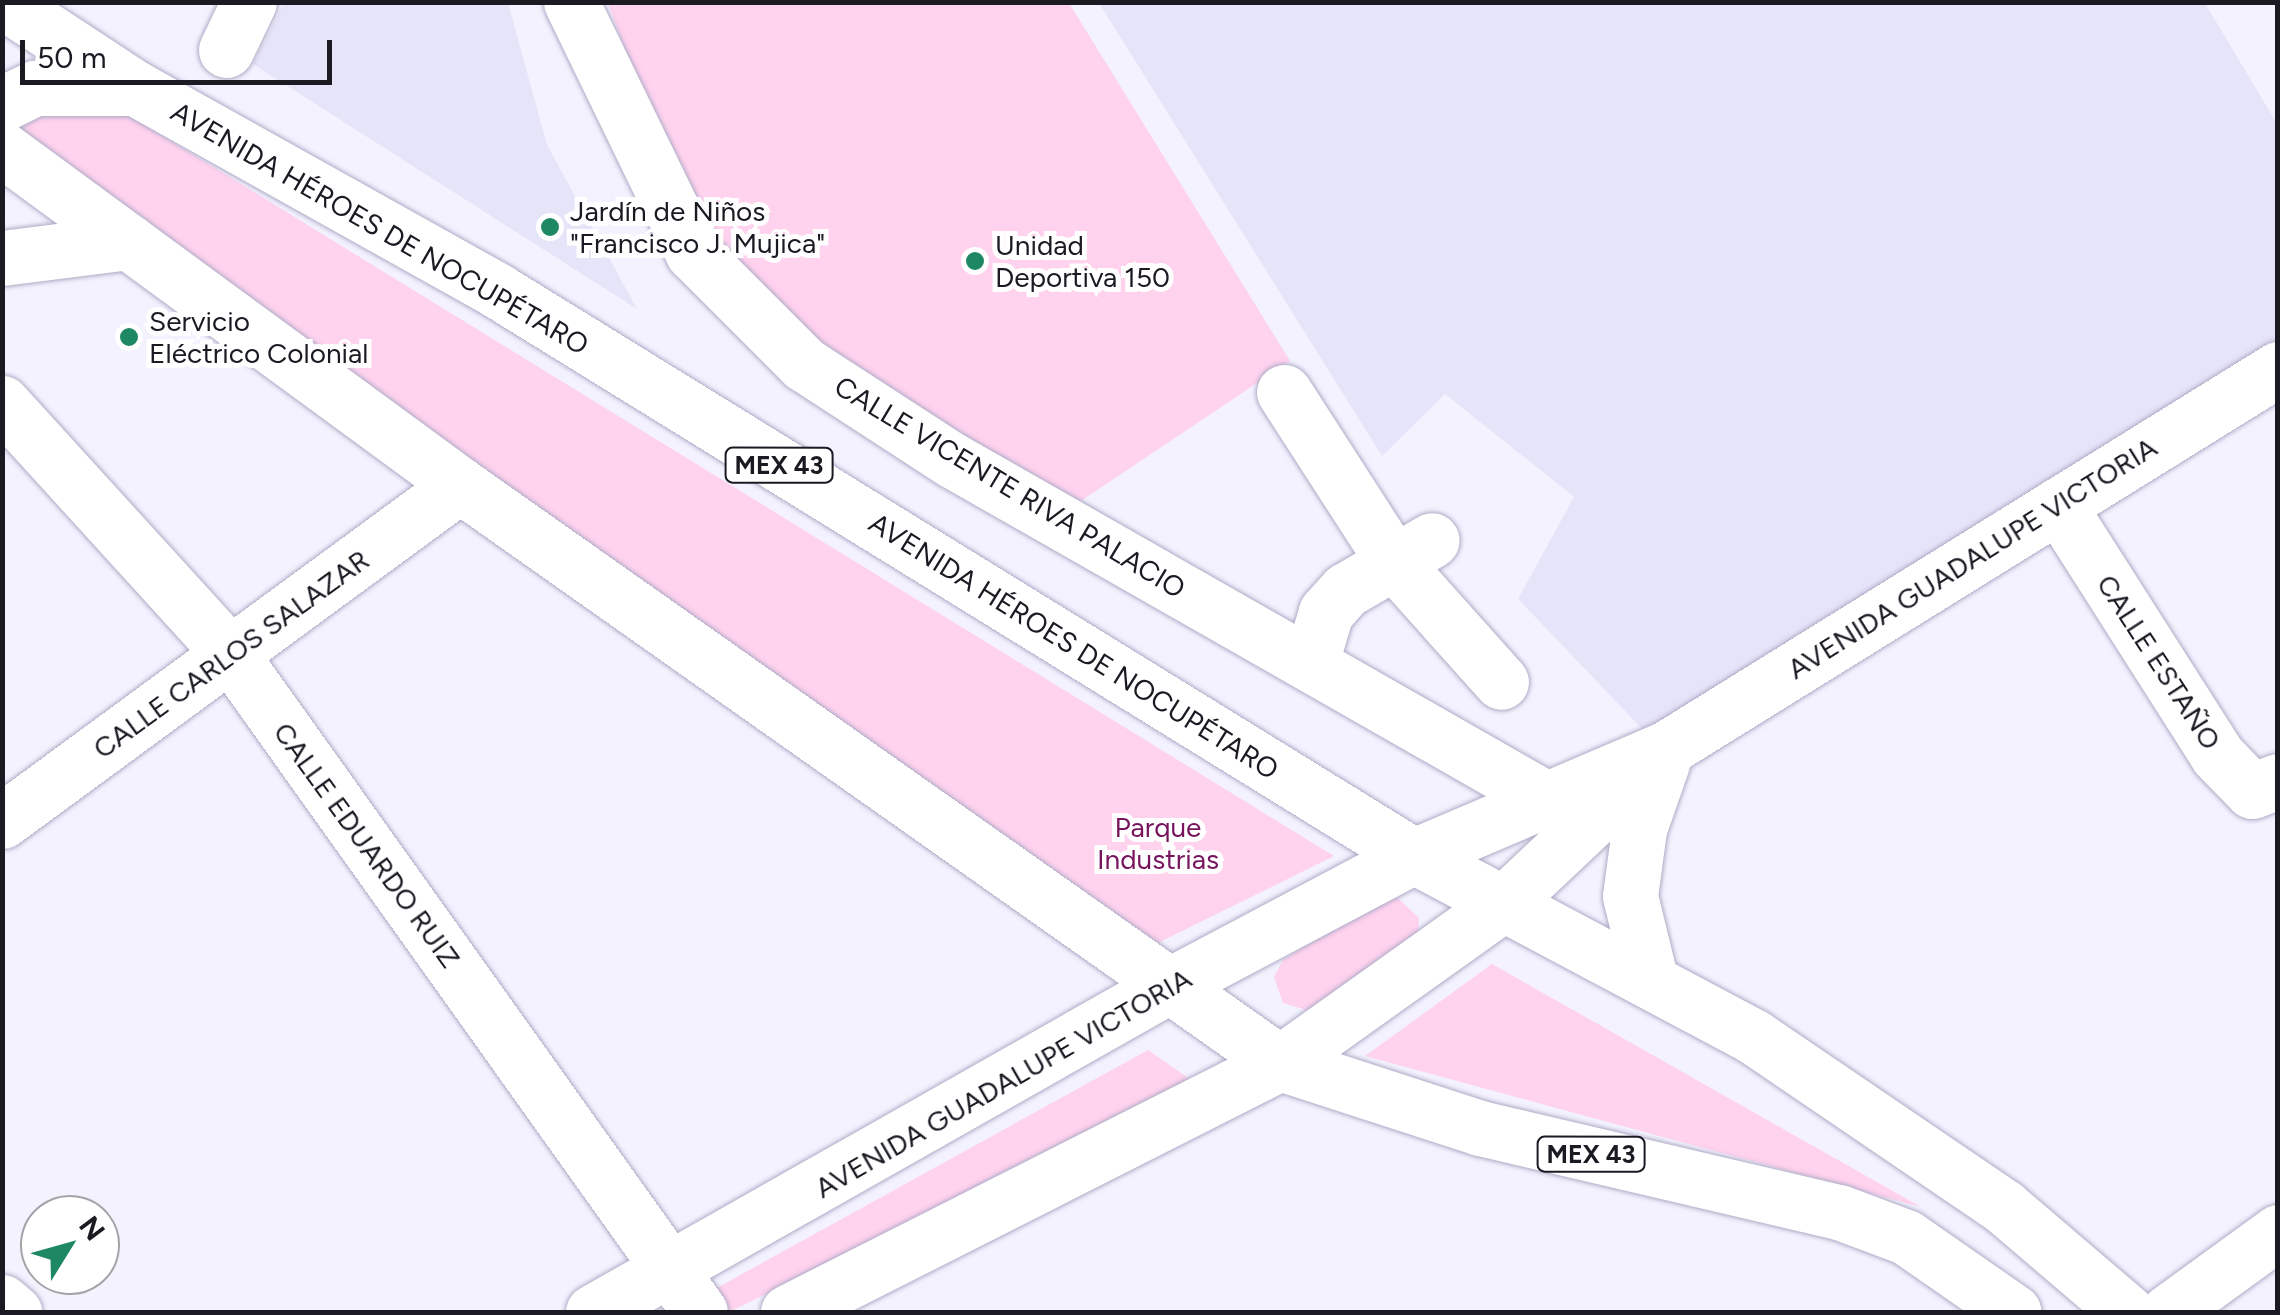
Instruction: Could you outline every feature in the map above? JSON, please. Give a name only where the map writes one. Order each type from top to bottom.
[{"type":"main road","name":"AVENIDA HÉROES DE NOCUPÉTARO","points":[[4,2],[136,88],[498,292],[1414,856],[1650,978],[1990,1196],[2127,1312]]},
{"type":"main road","name":"CALLE VICENTE RIVA PALACIO","points":[[572,2],[661,196],[693,253],[751,320],[952,460],[1543,797]]},
{"type":"main road","points":[[2,104],[35,88],[136,88]]},
{"type":"main road","name":"MEX 43","points":[[2,149],[460,486],[1280,1063],[1480,1128],[1839,1212],[1906,1237],[2014,1312]]},
{"type":"main road","points":[[2,258],[130,242]]},
{"type":"main road","name":"AVENIDA GUADALUPE VICTORIA","points":[[593,1312],[687,1293],[1172,984],[1414,856],[1543,797],[1667,748],[2278,368]]},
{"type":"main road","points":[[1284,392],[1412,550],[1501,682]]},
{"type":"main road","name":"CALLE EDUARDO RUIZ","points":[[2,403],[231,655],[687,1293]]},
{"type":"main road","name":"CALLE CARLOS SALAZAR","points":[[2,821],[460,486]]},
{"type":"main road","name":"CALLE ESTAÑO","points":[[2058,505],[2217,755],[2252,791],[2278,782]]},
{"type":"main road","points":[[1311,662],[1326,612],[1412,550]]},
{"type":"main road","points":[[788,1312],[1280,1063],[1503,904],[1667,748]]},
{"type":"main road","points":[[1650,978],[1630,896],[1638,829],[1667,748]]},
{"type":"main road","points":[[2187,1307],[2278,1232]]},
{"type":"main road","points":[[2,1302],[14,1312]]},
{"type":"shaded area","name":"Jardín de Niños \"Francisco J. Mujica\"","points":[[284,3],[508,3],[547,145],[637,309],[253,64]]},
{"type":"shaded area","points":[[1099,3],[2205,3],[2277,124],[2277,354],[1649,736],[1518,599],[1574,497],[1445,394],[1382,456]]},
{"type":"green space","name":"Unidad Deportiva 150","points":[[608,3],[1069,3],[1290,361],[1066,511],[763,316],[682,206]]},
{"type":"green space","name":"Parque Industrias","points":[[10,113],[127,114],[1334,856],[1158,943],[6,133]]},
{"type":"green space","points":[[1398,898],[1419,918],[1418,937],[1310,1011],[1283,1003],[1274,977],[1283,960],[1378,900]]},
{"type":"green space","points":[[1492,964],[1921,1207],[1365,1056]]},
{"type":"green space","points":[[1148,1050],[1197,1084],[729,1312],[715,1289]]},
{"type":"place","name":"Jardín de Niños \"Francisco J. Mujica\"","points":[[550,227]]},
{"type":"place","name":"Unidad Deportiva 150","points":[[975,261]]},
{"type":"place","name":"Servicio Eléctrico Colonial","points":[[129,337]]}]
